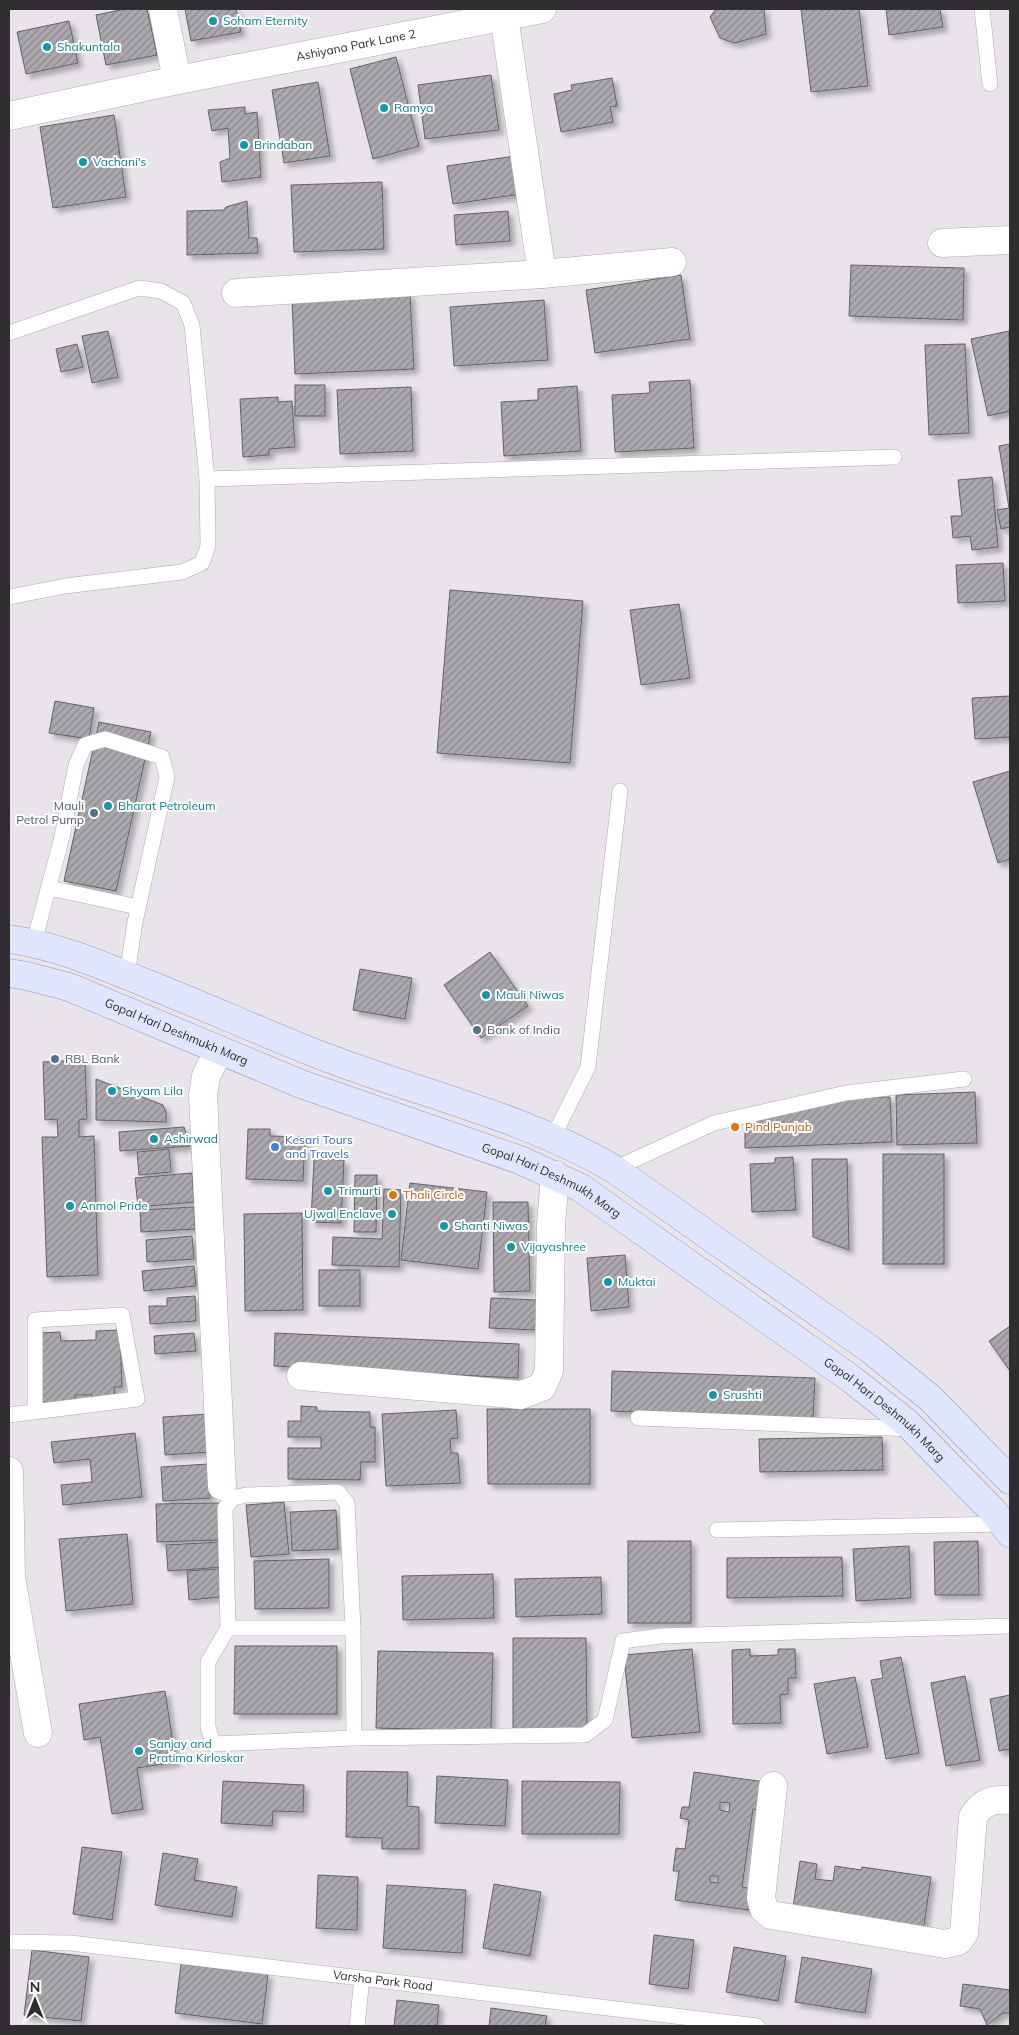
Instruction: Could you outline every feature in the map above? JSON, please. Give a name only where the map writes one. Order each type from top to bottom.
[{"type":"main road","points":[[21,941],[81,956],[313,1053],[553,1137],[590,1155],[614,1169],[871,1350],[930,1398],[1010,1480]]},
{"type":"main road","name":"Gopal Hari Deshmukh Marg","points":[[9,973],[69,988],[301,1084],[520,1160],[581,1188],[850,1378],[913,1429],[1006,1529]]},
{"type":"main road","points":[[158,1025],[173,994]]},
{"type":"main road","points":[[581,1188],[590,1155]]},
{"type":"street","points":[[163,9],[172,81]]},
{"type":"street","name":"Ashiyana Park Lane 2","points":[[9,116],[172,81],[542,9]]},
{"type":"street","points":[[504,16],[542,274]]},
{"type":"street","points":[[942,243],[1010,240]]},
{"type":"street","points":[[236,293],[542,274],[672,262]]},
{"type":"street","points":[[218,1050],[206,1076],[203,1094],[222,1486]]},
{"type":"street","points":[[301,1376],[521,1395],[542,1387],[549,1371],[551,1225],[555,1175]]},
{"type":"street","points":[[9,1471],[10,1577],[38,1733]]},
{"type":"street","points":[[773,1786],[761,1898],[764,1909],[771,1915],[946,1944],[958,1941],[964,1933],[973,1817],[980,1807],[990,1801],[1010,1800]]},
{"type":"lane","points":[[982,9],[990,84]]},
{"type":"lane","points":[[9,332],[138,288],[161,291],[183,303],[192,325],[207,479],[208,546],[202,563],[182,572],[65,586],[9,597]]},
{"type":"lane","points":[[207,479],[894,457]]},
{"type":"lane","points":[[21,941],[48,888],[62,838],[76,765],[85,745],[105,739],[162,757],[167,777],[138,907],[127,975]]},
{"type":"lane","points":[[553,1137],[588,1067],[620,791]]},
{"type":"lane","points":[[48,888],[138,907]]},
{"type":"lane","points":[[614,1169],[714,1123],[846,1093],[964,1079]]},
{"type":"lane","points":[[9,1415],[35,1412],[136,1399],[122,1315],[35,1320],[35,1412]]},
{"type":"lane","points":[[638,1418],[913,1429]]},
{"type":"lane","points":[[354,1738],[353,1628],[347,1503],[338,1492],[246,1495],[233,1498],[225,1508],[228,1628],[208,1662],[208,1726],[213,1744],[354,1738],[585,1734],[605,1720],[623,1641],[671,1636],[1010,1626]]},
{"type":"lane","points":[[717,1530],[1006,1529]]},
{"type":"lane","points":[[228,1628],[353,1628]]},
{"type":"lane","name":"Varsha Park Road","points":[[9,1942],[71,1943],[757,2026]]},
{"type":"lane","points":[[357,2026],[362,1978]]},
{"type":"building","points":[[125,9],[147,9],[157,55],[106,65],[96,15]]},
{"type":"building","name":"Soham Eternity","points":[[185,9],[236,9],[241,32],[191,41]]},
{"type":"building","points":[[716,9],[764,9],[766,34],[735,43],[720,38],[710,17]]},
{"type":"building","points":[[801,9],[859,9],[868,86],[811,92]]},
{"type":"building","points":[[886,9],[940,9],[943,27],[889,35]]},
{"type":"building","name":"Shakuntala","points":[[69,21],[78,63],[26,74],[17,32]]},
{"type":"building","name":"Ramya","points":[[396,57],[419,146],[373,159],[350,69]]},
{"type":"building","points":[[491,75],[499,130],[425,139],[418,85]]},
{"type":"building","points":[[612,78],[617,106],[610,107],[613,122],[561,132],[554,94],[572,90],[571,85]]},
{"type":"building","points":[[318,82],[330,156],[284,163],[272,90]]},
{"type":"building","name":"Brindaban","points":[[245,107],[245,114],[257,112],[261,177],[222,182],[220,162],[230,158],[228,128],[212,131],[208,110]]},
{"type":"building","name":"Vachani's","points":[[114,115],[126,197],[53,208],[40,127]]},
{"type":"building","points":[[515,156],[521,194],[453,204],[447,166]]},
{"type":"building","points":[[382,182],[384,249],[294,252],[291,185]]},
{"type":"building","points":[[247,201],[249,238],[257,238],[258,253],[187,255],[187,211],[224,210],[226,207]]},
{"type":"building","points":[[508,211],[510,241],[456,245],[454,215]]},
{"type":"building","points":[[851,265],[964,268],[963,320],[849,316]]},
{"type":"building","points":[[681,275],[690,339],[595,353],[586,290]]},
{"type":"building","points":[[410,294],[414,369],[295,374],[292,299]]},
{"type":"building","points":[[544,300],[548,360],[454,366],[450,307]]},
{"type":"building","points":[[108,331],[118,377],[92,383],[82,336]]},
{"type":"building","points":[[1009,331],[1010,411],[988,416],[971,339]]},
{"type":"building","points":[[77,344],[83,367],[61,372],[56,349]]},
{"type":"building","points":[[965,344],[969,433],[929,435],[925,345]]},
{"type":"building","points":[[690,380],[694,448],[615,452],[612,395],[650,393],[649,382]]},
{"type":"building","points":[[295,385],[325,385],[325,416],[295,416]]},
{"type":"building","points":[[577,386],[581,451],[504,456],[501,402],[538,400],[538,389]]},
{"type":"building","points":[[411,387],[413,451],[340,454],[337,390]]},
{"type":"building","points":[[278,397],[278,402],[292,401],[295,447],[269,449],[269,455],[243,457],[240,399]]},
{"type":"building","points":[[1010,444],[1010,527],[1001,529],[997,510],[1009,508],[999,446]]},
{"type":"building","points":[[992,477],[998,547],[972,550],[970,536],[953,538],[951,516],[962,516],[958,480]]},
{"type":"building","points":[[1003,563],[1005,601],[958,603],[956,565]]},
{"type":"building","points":[[450,590],[583,601],[570,763],[437,753]]},
{"type":"building","points":[[679,604],[690,678],[641,685],[630,610]]},
{"type":"building","points":[[1010,696],[1010,737],[975,739],[972,698]]},
{"type":"building","points":[[55,701],[94,708],[89,739],[49,733]]},
{"type":"building","name":"Bharat Petroleum","points":[[99,722],[151,732],[116,891],[64,881]]},
{"type":"building","points":[[1010,771],[1010,859],[998,863],[973,782]]},
{"type":"building","name":"Mauli Niwas","points":[[490,952],[528,1006],[481,1038],[444,985]]},
{"type":"building","points":[[360,969],[412,978],[405,1019],[353,1010]]},
{"type":"building","name":"Anmol Pride","points":[[85,1060],[87,1119],[79,1120],[79,1137],[94,1136],[98,1275],[47,1277],[42,1137],[58,1137],[57,1119],[45,1120],[43,1062]]},
{"type":"building","name":"Shyam Lila","points":[[96,1079],[163,1105],[166,1112],[166,1122],[96,1120]]},
{"type":"building","points":[[975,1092],[977,1143],[897,1145],[896,1095]]},
{"type":"building","points":[[847,1097],[890,1097],[892,1142],[745,1148],[745,1124]]},
{"type":"building","name":"Ashirwad","points":[[184,1127],[190,1146],[120,1151],[119,1132]]},
{"type":"building","points":[[248,1129],[270,1129],[270,1136],[305,1137],[303,1181],[246,1179]]},
{"type":"building","points":[[169,1149],[171,1172],[139,1175],[137,1152]]},
{"type":"building","points":[[883,1154],[944,1154],[944,1264],[883,1264]]},
{"type":"building","points":[[793,1157],[796,1210],[752,1212],[750,1164],[775,1163],[775,1158]]},
{"type":"building","name":"Trimurti","points":[[314,1159],[344,1160],[341,1223],[311,1222]]},
{"type":"building","points":[[812,1159],[847,1159],[849,1250],[813,1237]]},
{"type":"building","points":[[192,1173],[194,1202],[138,1207],[135,1178]]},
{"type":"building","points":[[355,1175],[377,1175],[376,1232],[354,1232]]},
{"type":"building","name":"Shanti Niwas","points":[[410,1183],[487,1192],[478,1269],[401,1260]]},
{"type":"building","name":"Ujwal Enclave","points":[[384,1189],[401,1190],[399,1267],[332,1265],[333,1237],[382,1239]]},
{"type":"building","name":"Vijayashree","points":[[493,1202],[528,1202],[530,1291],[494,1292]]},
{"type":"building","points":[[194,1207],[195,1229],[141,1232],[140,1210]]},
{"type":"building","points":[[302,1213],[303,1310],[245,1311],[244,1214]]},
{"type":"building","points":[[192,1236],[194,1259],[147,1262],[146,1240]]},
{"type":"building","name":"Muktai","points":[[625,1255],[629,1307],[591,1311],[587,1258]]},
{"type":"building","points":[[194,1266],[196,1286],[144,1291],[142,1271]]},
{"type":"building","points":[[319,1270],[360,1270],[360,1306],[319,1306]]},
{"type":"building","points":[[195,1296],[196,1321],[150,1324],[149,1306],[167,1306],[167,1298]]},
{"type":"building","points":[[491,1298],[537,1300],[535,1330],[489,1328]]},
{"type":"building","points":[[1010,1326],[1010,1371],[989,1341]]},
{"type":"building","points":[[120,1330],[122,1387],[114,1387],[115,1399],[92,1400],[92,1395],[75,1395],[76,1407],[43,1408],[40,1333],[60,1332],[61,1341],[96,1340],[96,1331]]},
{"type":"building","points":[[194,1333],[196,1351],[155,1354],[154,1336]]},
{"type":"building","points":[[275,1333],[519,1344],[518,1378],[274,1366]]},
{"type":"building","name":"Srushti","points":[[612,1371],[815,1378],[813,1418],[611,1411]]},
{"type":"building","points":[[301,1406],[317,1407],[317,1411],[370,1412],[370,1427],[375,1427],[375,1462],[361,1462],[360,1480],[288,1479],[288,1448],[321,1448],[321,1437],[288,1437],[288,1421],[301,1421]]},
{"type":"building","points":[[487,1409],[590,1409],[590,1484],[488,1484]]},
{"type":"building","points":[[456,1410],[458,1438],[450,1439],[451,1453],[458,1453],[460,1483],[386,1486],[382,1414]]},
{"type":"building","points":[[208,1414],[210,1452],[165,1455],[163,1417]]},
{"type":"building","points":[[135,1433],[142,1497],[63,1505],[61,1485],[92,1482],[90,1459],[54,1463],[51,1442]]},
{"type":"building","points":[[882,1437],[883,1470],[760,1472],[759,1439]]},
{"type":"building","points":[[208,1464],[210,1498],[163,1501],[161,1467]]},
{"type":"building","points":[[284,1502],[289,1554],[251,1557],[246,1505]]},
{"type":"building","points":[[219,1503],[220,1540],[157,1542],[156,1504]]},
{"type":"building","points":[[336,1510],[338,1549],[292,1551],[290,1512]]},
{"type":"building","points":[[127,1534],[133,1604],[66,1611],[59,1539]]},
{"type":"building","points":[[628,1541],[691,1541],[691,1623],[628,1623]]},
{"type":"building","points":[[978,1541],[979,1595],[935,1595],[934,1542]]},
{"type":"building","points":[[221,1542],[223,1567],[168,1571],[166,1545]]},
{"type":"building","points":[[909,1546],[911,1598],[856,1601],[853,1549]]},
{"type":"building","points":[[842,1557],[843,1596],[727,1598],[727,1558]]},
{"type":"building","points":[[329,1559],[329,1608],[255,1609],[254,1561]]},
{"type":"building","points":[[219,1569],[221,1597],[189,1600],[187,1571]]},
{"type":"building","points":[[493,1574],[494,1618],[403,1620],[402,1576]]},
{"type":"building","points":[[601,1577],[602,1614],[516,1617],[515,1579]]},
{"type":"building","points":[[513,1638],[586,1638],[587,1729],[513,1729]]},
{"type":"building","points":[[235,1646],[337,1646],[337,1714],[234,1714]]},
{"type":"building","points":[[692,1649],[700,1732],[632,1738],[624,1655]]},
{"type":"building","points":[[750,1649],[750,1656],[778,1655],[778,1649],[795,1649],[796,1678],[788,1678],[788,1694],[780,1695],[781,1723],[733,1724],[732,1650]]},
{"type":"building","points":[[378,1651],[493,1653],[491,1731],[376,1728]]},
{"type":"building","points":[[901,1657],[919,1753],[886,1759],[871,1680],[883,1678],[880,1661]]},
{"type":"building","points":[[965,1676],[980,1760],[946,1766],[931,1683]]},
{"type":"building","points":[[855,1677],[868,1747],[827,1754],[814,1684]]},
{"type":"building","name":"Sanjay and Pratima Kirloskar","points":[[165,1691],[176,1762],[137,1768],[143,1809],[112,1814],[100,1737],[84,1740],[79,1704]]},
{"type":"building","points":[[1010,1695],[1010,1749],[999,1751],[990,1699]]},
{"type":"building","points":[[347,1771],[408,1772],[407,1806],[419,1807],[419,1849],[382,1849],[382,1838],[346,1837]]},
{"type":"building","points":[[694,1772],[765,1782],[761,1810],[753,1809],[742,1887],[752,1889],[749,1910],[675,1900],[679,1871],[673,1871],[676,1848],[685,1849],[689,1820],[680,1818],[682,1807],[689,1807]],"holes":[[[720,1802],[730,1803],[729,1812],[720,1810]],[[710,1876],[718,1876],[718,1883],[710,1882]]]},
{"type":"building","points":[[437,1776],[508,1780],[505,1826],[435,1823]]},
{"type":"building","points":[[223,1781],[304,1785],[303,1812],[273,1811],[272,1826],[221,1823]]},
{"type":"building","points":[[522,1781],[620,1782],[619,1834],[522,1834]]},
{"type":"building","points":[[82,1847],[122,1852],[112,1920],[73,1914]]},
{"type":"building","points":[[163,1853],[198,1859],[194,1880],[237,1887],[232,1917],[155,1905]]},
{"type":"building","points":[[800,1861],[817,1864],[815,1879],[833,1881],[835,1866],[861,1870],[862,1867],[931,1877],[923,1932],[792,1914]]},
{"type":"building","points":[[318,1875],[358,1877],[357,1930],[316,1928]]},
{"type":"building","points":[[494,1884],[541,1892],[530,1956],[483,1948]]},
{"type":"building","points":[[387,1885],[466,1890],[462,1953],[383,1948]]},
{"type":"building","points":[[654,1935],[694,1940],[688,1989],[649,1984]]},
{"type":"building","points":[[734,1947],[786,1956],[778,2001],[726,1992]]},
{"type":"building","points":[[32,1950],[89,1957],[81,2021],[24,2015]]},
{"type":"building","points":[[802,1957],[872,1969],[865,2013],[795,2002]]},
{"type":"building","points":[[181,1964],[268,1974],[262,2024],[175,2013]]},
{"type":"building","points":[[963,1984],[1010,1990],[1010,2013],[1003,2013],[987,2025],[980,2009],[960,2006]]},
{"type":"building","points":[[397,2000],[439,2005],[437,2026],[394,2026]]},
{"type":"building","points":[[491,2008],[547,2016],[545,2026],[489,2026]]},
{"type":"place","name":"Soham Eternity","points":[[213,21]]},
{"type":"place","name":"Shakuntala","points":[[47,47]]},
{"type":"place","name":"Ramya","points":[[384,108]]},
{"type":"place","name":"Brindaban","points":[[244,145]]},
{"type":"place","name":"Vachani's","points":[[83,162]]},
{"type":"place","name":"Bharat Petroleum","points":[[108,806]]},
{"type":"place","name":"Mauli Petrol Pump","points":[[94,813]]},
{"type":"place","name":"Mauli Niwas","points":[[486,995]]},
{"type":"place","name":"Bank of India","points":[[477,1030]]},
{"type":"place","name":"RBL Bank","points":[[55,1059]]},
{"type":"place","name":"Shyam Lila","points":[[112,1091]]},
{"type":"place","name":"Pind Punjab","points":[[735,1127]]},
{"type":"place","name":"Ashirwad","points":[[154,1139]]},
{"type":"place","name":"Kesari Tours and Travels","points":[[275,1147]]},
{"type":"place","name":"Trimurti","points":[[328,1191]]},
{"type":"place","name":"Thali Circle","points":[[393,1195]]},
{"type":"place","name":"Anmol Pride","points":[[70,1206]]},
{"type":"place","name":"Ujwal Enclave","points":[[392,1214]]},
{"type":"place","name":"Shanti Niwas","points":[[444,1226]]},
{"type":"place","name":"Vijayashree","points":[[511,1247]]},
{"type":"place","name":"Muktai","points":[[608,1282]]},
{"type":"place","name":"Srushti","points":[[713,1395]]},
{"type":"place","name":"Sanjay and Pratima Kirloskar","points":[[139,1751]]}]
